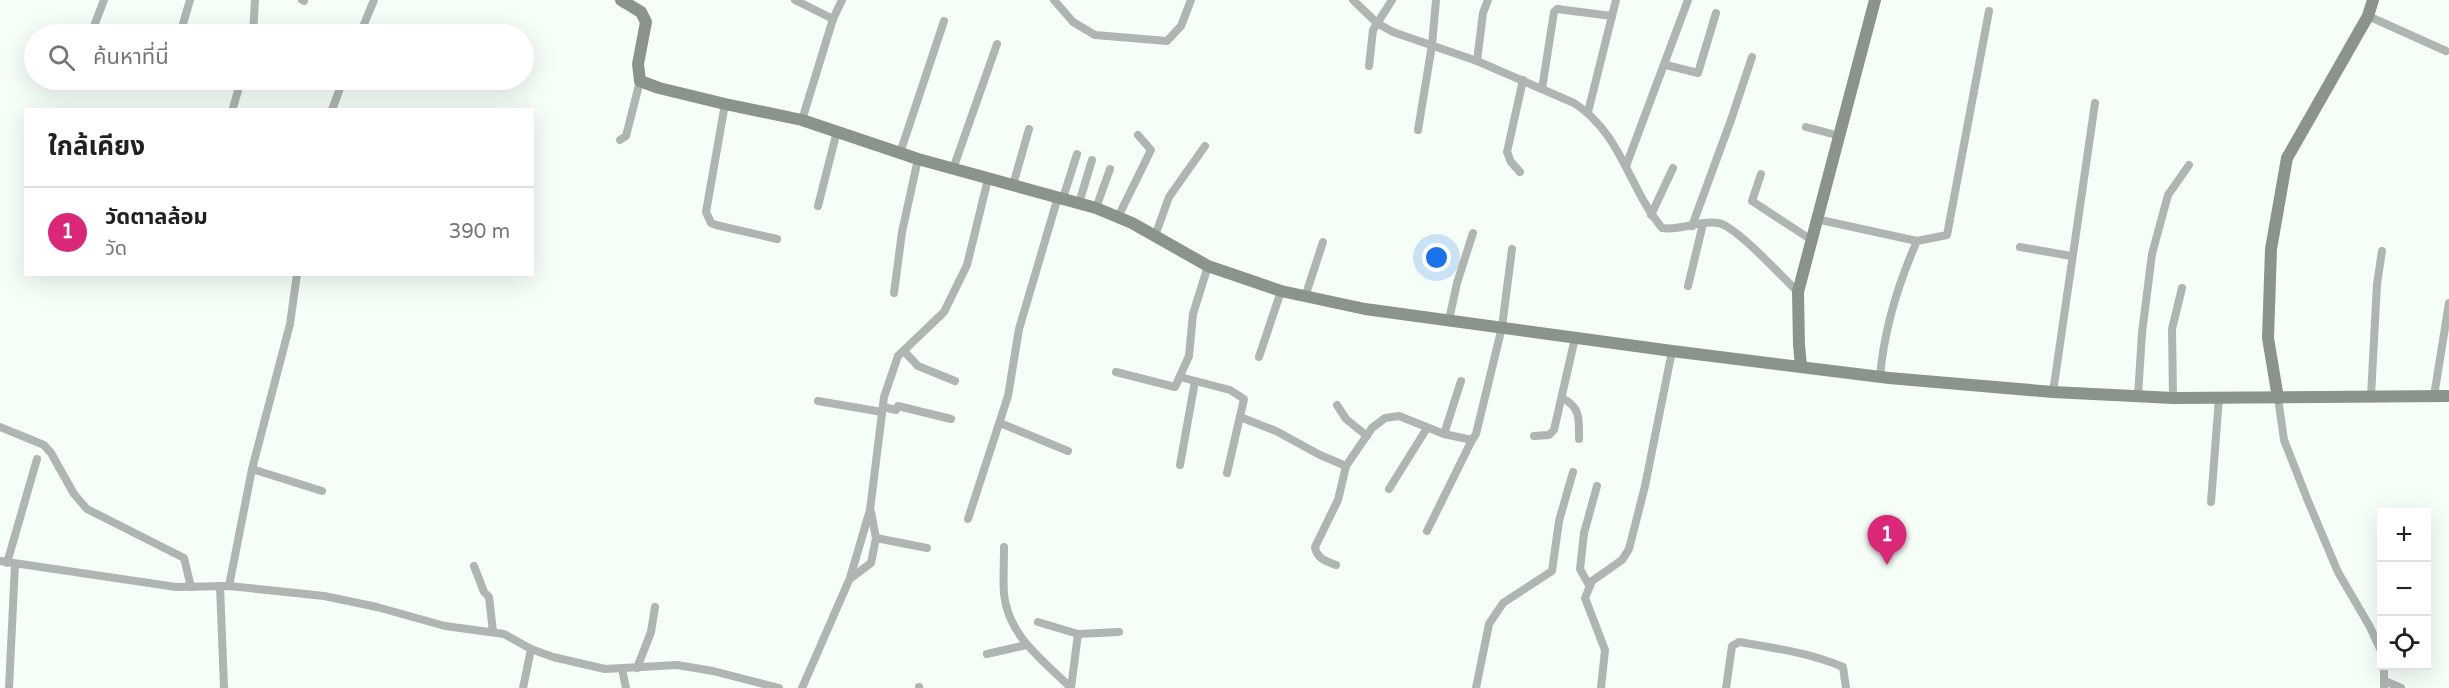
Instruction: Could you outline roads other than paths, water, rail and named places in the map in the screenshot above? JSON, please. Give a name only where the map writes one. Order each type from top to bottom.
[{"type":"street","points":[[95,24],[105,0]]},
{"type":"street","points":[[183,24],[190,0]]},
{"type":"street","points":[[254,24],[255,0]]},
{"type":"street","points":[[364,24],[374,0]]},
{"type":"street","points":[[795,0],[833,19]]},
{"type":"street","points":[[802,120],[833,19],[842,0]]},
{"type":"street","points":[[1054,0],[1073,22],[1095,35],[1167,41],[1181,26],[1191,0]]},
{"type":"street","points":[[1353,0],[1377,23],[1393,32],[1478,61],[1588,112],[1608,134],[1651,215],[1662,228],[1674,230],[1720,223],[1729,226],[1798,292]]},
{"type":"street","points":[[1369,66],[1373,30],[1392,0]]},
{"type":"street","points":[[1418,130],[1432,45],[1436,0]]},
{"type":"street","points":[[1478,61],[1484,13],[1488,0]]},
{"type":"street","points":[[1588,112],[1616,0]]},
{"type":"street","points":[[1626,166],[1688,0]]},
{"type":"street","points":[[1802,366],[1798,345],[1798,292],[1810,239],[1840,136],[1875,0]]},
{"type":"street","points":[[2373,0],[2368,16],[2287,158],[2271,249],[2268,338],[2284,440],[2338,573],[2377,642]]},
{"type":"street","points":[[620,140],[626,136],[640,81],[638,64],[646,22],[641,12],[625,1]]},
{"type":"street","points":[[1542,89],[1554,12],[1557,9],[1612,16]]},
{"type":"street","points":[[1816,219],[1917,241],[1947,235],[1989,11]]},
{"type":"street","points":[[1666,64],[1698,73],[1716,13]]},
{"type":"street","points":[[2368,16],[2446,51]]},
{"type":"street","points":[[900,153],[944,21]]},
{"type":"street","points":[[953,169],[997,44]]},
{"type":"street","points":[[1692,226],[1752,57]]},
{"type":"street","points":[[1520,171],[1511,162],[1507,152],[1523,80]]},
{"type":"street","points":[[640,81],[725,105],[802,120],[918,159],[1096,208],[1155,236],[1208,266],[1281,291],[1365,309],[1881,377],[2053,392],[2173,398],[2449,396]]},
{"type":"street","points":[[233,108],[238,90]]},
{"type":"street","points":[[333,108],[339,90]]},
{"type":"street","points":[[2053,392],[2095,103]]},
{"type":"street","points":[[725,105],[706,212],[708,220],[716,225],[777,239]]},
{"type":"street","points":[[1806,127],[1840,136]]},
{"type":"street","points":[[1013,185],[1029,129]]},
{"type":"street","points":[[818,206],[837,131]]},
{"type":"street","points":[[1118,217],[1151,150],[1138,135]]},
{"type":"street","points":[[1155,236],[1169,197],[1205,146]]},
{"type":"street","points":[[968,519],[1010,388],[1019,329],[1060,198],[1077,154]]},
{"type":"street","points":[[894,294],[902,232],[918,159]]},
{"type":"street","points":[[1079,203],[1092,160]]},
{"type":"street","points":[[2138,396],[2142,333],[2152,254],[2168,195],[2188,165]]},
{"type":"street","points":[[1651,215],[1673,168]]},
{"type":"street","points":[[1096,208],[1110,169]]},
{"type":"street","points":[[1761,174],[1752,201],[1810,239]]},
{"type":"street","points":[[802,688],[850,578],[870,510],[882,410],[898,356],[944,312],[967,264],[988,179]]},
{"type":"street","points":[[1688,286],[1702,224]]},
{"type":"street","points":[[1449,320],[1457,283],[1473,233]]},
{"type":"street","points":[[1881,377],[1882,349],[1887,328],[1917,241]]},
{"type":"street","points":[[1305,297],[1323,242]]},
{"type":"street","points":[[2020,247],[2071,256]]},
{"type":"street","points":[[1427,531],[1476,434],[1502,327],[1512,249]]},
{"type":"street","points":[[2370,396],[2377,284],[2382,251]]},
{"type":"street","points":[[1116,372],[1175,387],[1189,356],[1193,314],[1208,266]]},
{"type":"street","points":[[224,688],[225,586],[252,469],[290,324],[297,276]]},
{"type":"street","points":[[2173,398],[2172,329],[2182,288]]},
{"type":"street","points":[[1259,357],[1281,291]]},
{"type":"street","points":[[2434,396],[2449,303]]},
{"type":"street","points":[[1534,436],[1549,435],[1554,430],[1575,338]]},
{"type":"street","points":[[904,351],[918,366],[955,381]]},
{"type":"street","points":[[1601,688],[1605,650],[1585,598],[1589,585],[1622,560],[1629,549],[1645,486],[1672,351]]},
{"type":"street","points":[[1180,377],[1230,390],[1244,399],[1227,474]]},
{"type":"street","points":[[1180,465],[1195,381]]},
{"type":"street","points":[[1444,434],[1461,381]]},
{"type":"street","points":[[2211,502],[2219,397]]},
{"type":"street","points":[[1562,398],[1571,403],[1579,416],[1579,439]]},
{"type":"street","points":[[818,401],[882,410],[896,410],[898,406],[951,419]]},
{"type":"street","points":[[1337,405],[1346,419],[1366,436]]},
{"type":"street","points":[[1240,417],[1276,431],[1346,466]]},
{"type":"street","points":[[1336,565],[1317,554],[1315,547],[1338,500],[1346,466],[1372,428],[1386,418],[1399,417],[1444,434],[1472,440]]},
{"type":"street","points":[[1000,423],[1068,451]]},
{"type":"street","points":[[0,427],[44,445],[74,494],[87,509],[184,558],[191,587]]},
{"type":"street","points":[[1389,489],[1427,428]]},
{"type":"street","points":[[9,688],[7,563],[38,459]]},
{"type":"street","points":[[252,469],[322,491]]},
{"type":"street","points":[[1476,688],[1489,624],[1503,603],[1552,571],[1559,521],[1573,472]]},
{"type":"street","points":[[1589,585],[1580,569],[1584,533],[1597,486]]},
{"type":"street","points":[[850,578],[871,563],[876,538],[870,510]]},
{"type":"street","points":[[876,538],[927,548]]},
{"type":"street","points":[[1004,547],[1006,604],[1014,627],[1026,645],[1071,688]]},
{"type":"street","points":[[7,563],[176,587],[225,586],[324,596],[377,607],[445,626],[504,634],[531,649],[553,657],[605,669],[677,665],[713,670],[779,688]]},
{"type":"street","points":[[474,566],[484,592],[489,597],[493,632]]},
{"type":"street","points":[[637,668],[651,632],[655,607]]},
{"type":"street","points":[[1038,622],[1078,634],[1119,632]]},
{"type":"street","points":[[1071,688],[1078,634]]},
{"type":"street","points":[[1726,688],[1732,646],[1739,642],[1824,659],[1843,667],[1846,688]]},
{"type":"street","points":[[987,654],[1026,645]]},
{"type":"street","points":[[523,688],[531,649]]},
{"type":"street","points":[[622,669],[626,688]]},
{"type":"street","points":[[2384,670],[2385,685],[2401,688]]},
{"type":"place","name":"วัดตาลล้อม","points":[[1887,565]]}]
